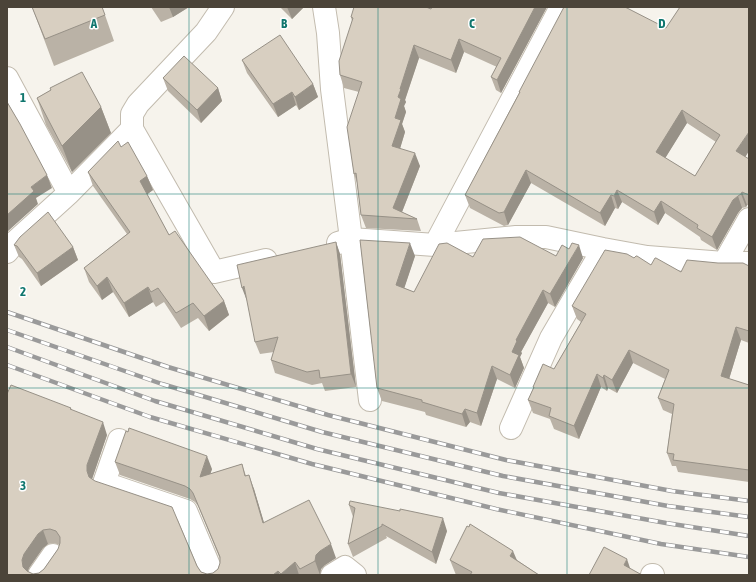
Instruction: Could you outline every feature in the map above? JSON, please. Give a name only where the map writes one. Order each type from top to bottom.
[{"type":"street","points":[[223,7],[206,32],[138,104],[132,114],[132,129],[214,272],[283,256]]},
{"type":"street","points":[[324,7],[328,33],[332,89],[352,240],[370,400]]},
{"type":"street","points":[[435,246],[561,7]]},
{"type":"street","points":[[7,78],[69,193]]},
{"type":"street","points":[[7,252],[16,241],[69,193],[132,129]]},
{"type":"street","points":[[724,263],[749,220]]},
{"type":"street","points":[[321,247],[352,240],[435,246],[516,237],[546,237],[647,257],[724,263],[749,263]]},
{"type":"street","points":[[511,428],[550,338],[603,249]]},
{"type":"street","points":[[119,440],[104,483],[186,511],[213,575]]},
{"type":"street","points":[[39,575],[53,555]]},
{"type":"street","points":[[332,575],[345,567],[354,575]]},
{"type":"building","points":[[32,7],[102,7],[105,15],[45,39]]},
{"type":"building","points":[[354,7],[426,7],[431,9],[432,7],[535,7],[497,80],[491,77],[501,58],[459,39],[451,60],[414,45],[398,97],[401,99],[395,118],[401,120],[392,146],[415,153],[393,208],[417,219],[361,215],[356,173],[354,174],[347,127],[362,82],[340,75],[339,61],[353,18],[351,17]]},
{"type":"building","points":[[564,7],[625,7],[666,28],[680,7],[749,7],[749,132],[736,151],[749,159],[749,195],[742,192],[733,200],[712,237],[697,228],[698,225],[661,201],[654,212],[617,190],[614,196],[611,195],[600,213],[526,170],[504,212],[499,213],[465,195]],"holes":[[[682,110],[720,135],[695,176],[656,152]]]},
{"type":"building","points":[[280,35],[313,84],[295,97],[292,92],[273,104],[242,60]]},
{"type":"building","points":[[184,56],[218,88],[197,110],[163,78]]},
{"type":"building","points":[[82,72],[101,107],[62,146],[37,98],[51,90],[50,88]]},
{"type":"building","points":[[7,102],[47,175],[31,187],[34,191],[7,215]]},
{"type":"building","points":[[118,141],[121,147],[128,142],[147,176],[140,181],[169,235],[175,231],[224,301],[204,316],[193,303],[176,313],[158,288],[151,292],[148,287],[124,303],[107,277],[97,286],[84,268],[130,232],[88,172]]},
{"type":"building","points":[[48,212],[73,247],[37,273],[17,246],[14,245],[20,237]]},
{"type":"building","points":[[520,237],[556,256],[562,245],[569,249],[572,243],[579,245],[550,294],[543,290],[516,340],[517,341],[512,352],[519,355],[510,375],[492,366],[477,413],[465,409],[462,414],[422,402],[422,400],[377,388],[360,240],[410,243],[396,285],[414,292],[439,244],[447,243],[473,257],[483,239]]},
{"type":"building","points":[[336,242],[351,374],[320,378],[319,370],[307,372],[271,360],[278,337],[255,342],[244,286],[242,288],[237,265]]},
{"type":"building","points":[[605,250],[627,254],[634,258],[637,256],[651,265],[656,258],[681,272],[687,260],[718,263],[743,263],[749,266],[749,331],[736,327],[721,376],[749,385],[749,470],[673,460],[674,454],[667,453],[674,404],[658,398],[669,370],[629,350],[612,380],[604,375],[603,378],[597,374],[574,426],[549,416],[551,408],[528,400],[543,364],[554,369],[586,314],[572,306]]},
{"type":"building","points":[[11,385],[103,422],[87,465],[89,477],[95,481],[172,507],[197,566],[201,572],[207,574],[213,573],[218,569],[220,557],[193,493],[185,486],[115,462],[126,431],[128,432],[129,428],[207,456],[200,477],[242,464],[245,476],[249,475],[263,523],[309,500],[331,544],[316,555],[315,561],[300,569],[295,562],[281,574],[278,571],[273,575],[7,575],[7,394]],"holes":[[[50,529],[56,531],[60,537],[60,543],[58,549],[44,569],[39,573],[33,574],[27,571],[23,567],[22,560],[24,554],[38,534],[43,530]]]},
{"type":"building","points":[[350,501],[443,518],[432,552],[382,524],[382,526],[348,544],[355,508],[349,505]]},
{"type":"building","points":[[470,524],[513,551],[510,556],[539,575],[470,575],[472,572],[450,560],[467,526],[469,527]]},
{"type":"building","points":[[604,547],[627,559],[624,565],[642,575],[589,575]]},
{"type":"railway","points":[[7,312],[168,367],[328,415],[506,460],[672,491],[749,501]]},
{"type":"railway","points":[[7,330],[162,384],[322,432],[503,476],[668,506],[749,517]]},
{"type":"railway","points":[[7,347],[155,401],[317,449],[499,493],[666,523],[749,536]]},
{"type":"railway","points":[[7,365],[150,417],[312,464],[496,509],[661,544],[749,557]]}]
